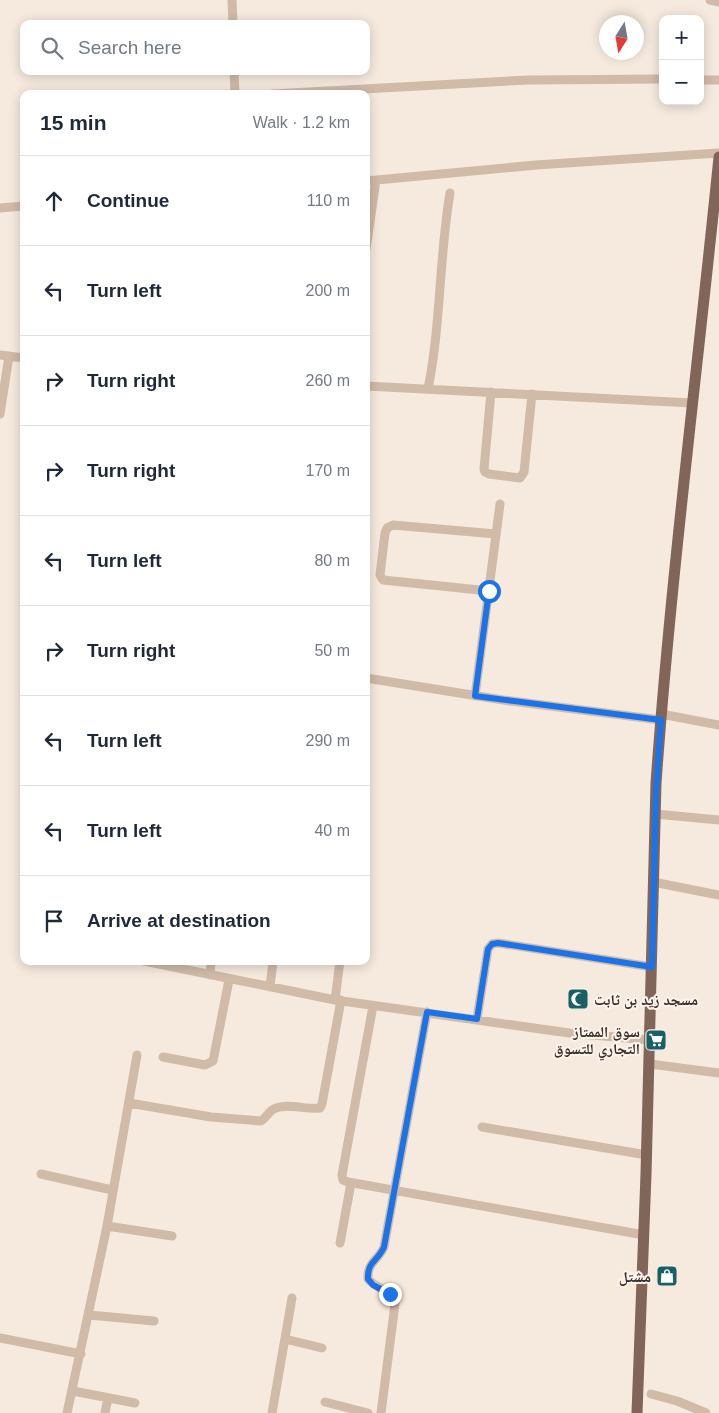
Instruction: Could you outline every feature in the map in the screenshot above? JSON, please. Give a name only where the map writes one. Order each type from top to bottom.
[{"type":"main road","points":[[637,1413],[650,1064],[655,814],[661,717],[692,403],[702,326],[719,157]]},
{"type":"street","points":[[232,0],[233,20]]},
{"type":"street","points":[[710,0],[719,2]]},
{"type":"street","points":[[234,75],[235,90]]},
{"type":"street","points":[[345,90],[528,80],[659,78]]},
{"type":"street","points":[[704,80],[719,80]]},
{"type":"street","points":[[370,194],[371,181],[536,165],[719,153]]},
{"type":"street","points":[[428,389],[440,296],[445,222],[450,193]]},
{"type":"street","points":[[0,208],[20,206]]},
{"type":"street","points":[[0,414],[4,355],[20,357]]},
{"type":"street","points":[[370,386],[692,403]]},
{"type":"street","points":[[491,392],[485,472],[520,478],[524,472],[532,394]]},
{"type":"street","points":[[475,696],[500,504]]},
{"type":"street","points":[[489,591],[384,580],[380,575],[384,542],[387,528],[393,525],[496,534]]},
{"type":"street","points":[[370,679],[475,696],[719,725]]},
{"type":"street","points":[[655,814],[719,820]]},
{"type":"street","points":[[653,882],[719,895]]},
{"type":"street","points":[[477,1019],[488,949],[492,944],[498,943],[652,967]]},
{"type":"street","points":[[163,965],[229,980],[373,1006],[569,1033],[650,1040]]},
{"type":"street","points":[[210,975],[211,965]]},
{"type":"street","points":[[270,987],[273,965]]},
{"type":"street","points":[[129,1102],[210,1117],[261,1121],[278,1107],[320,1108],[338,1000],[340,965]]},
{"type":"street","points":[[163,1057],[205,1065],[213,1061],[229,980]]},
{"type":"street","points":[[373,1006],[342,1175],[343,1180],[351,1183],[644,1235]]},
{"type":"street","points":[[381,1413],[395,1304],[390,1294],[373,1285],[368,1279],[368,1271],[370,1265],[381,1254],[384,1247],[427,1012]]},
{"type":"street","points":[[68,1413],[107,1226],[137,1055]]},
{"type":"street","points":[[650,1064],[719,1073]]},
{"type":"street","points":[[482,1127],[647,1155]]},
{"type":"street","points":[[41,1174],[112,1190]]},
{"type":"street","points":[[340,1243],[351,1183]]},
{"type":"street","points":[[107,1226],[172,1236]]},
{"type":"street","points":[[272,1413],[292,1298]]},
{"type":"street","points":[[89,1315],[154,1321]]},
{"type":"street","points":[[0,1338],[81,1354]]},
{"type":"street","points":[[285,1339],[322,1348]]},
{"type":"street","points":[[72,1391],[135,1403]]},
{"type":"street","points":[[651,1394],[667,1398],[694,1411],[706,1413]]},
{"type":"street","points":[[105,1413],[108,1398]]},
{"type":"street","points":[[325,1402],[368,1413]]},
{"type":"place","name":"مسجد زيد بن ثابت","points":[[578,999]]},
{"type":"place","name":"سوق الممتاز التجاري للتسوق","points":[[656,1040]]},
{"type":"place","name":"مشتل","points":[[667,1276]]},
{"type":"route","points":[[390,1294],[373,1285],[368,1279],[368,1271],[370,1265],[381,1254],[384,1247],[427,1012],[477,1019],[488,949],[492,944],[498,943],[652,967],[656,792],[661,720],[475,696],[489,591]]}]
